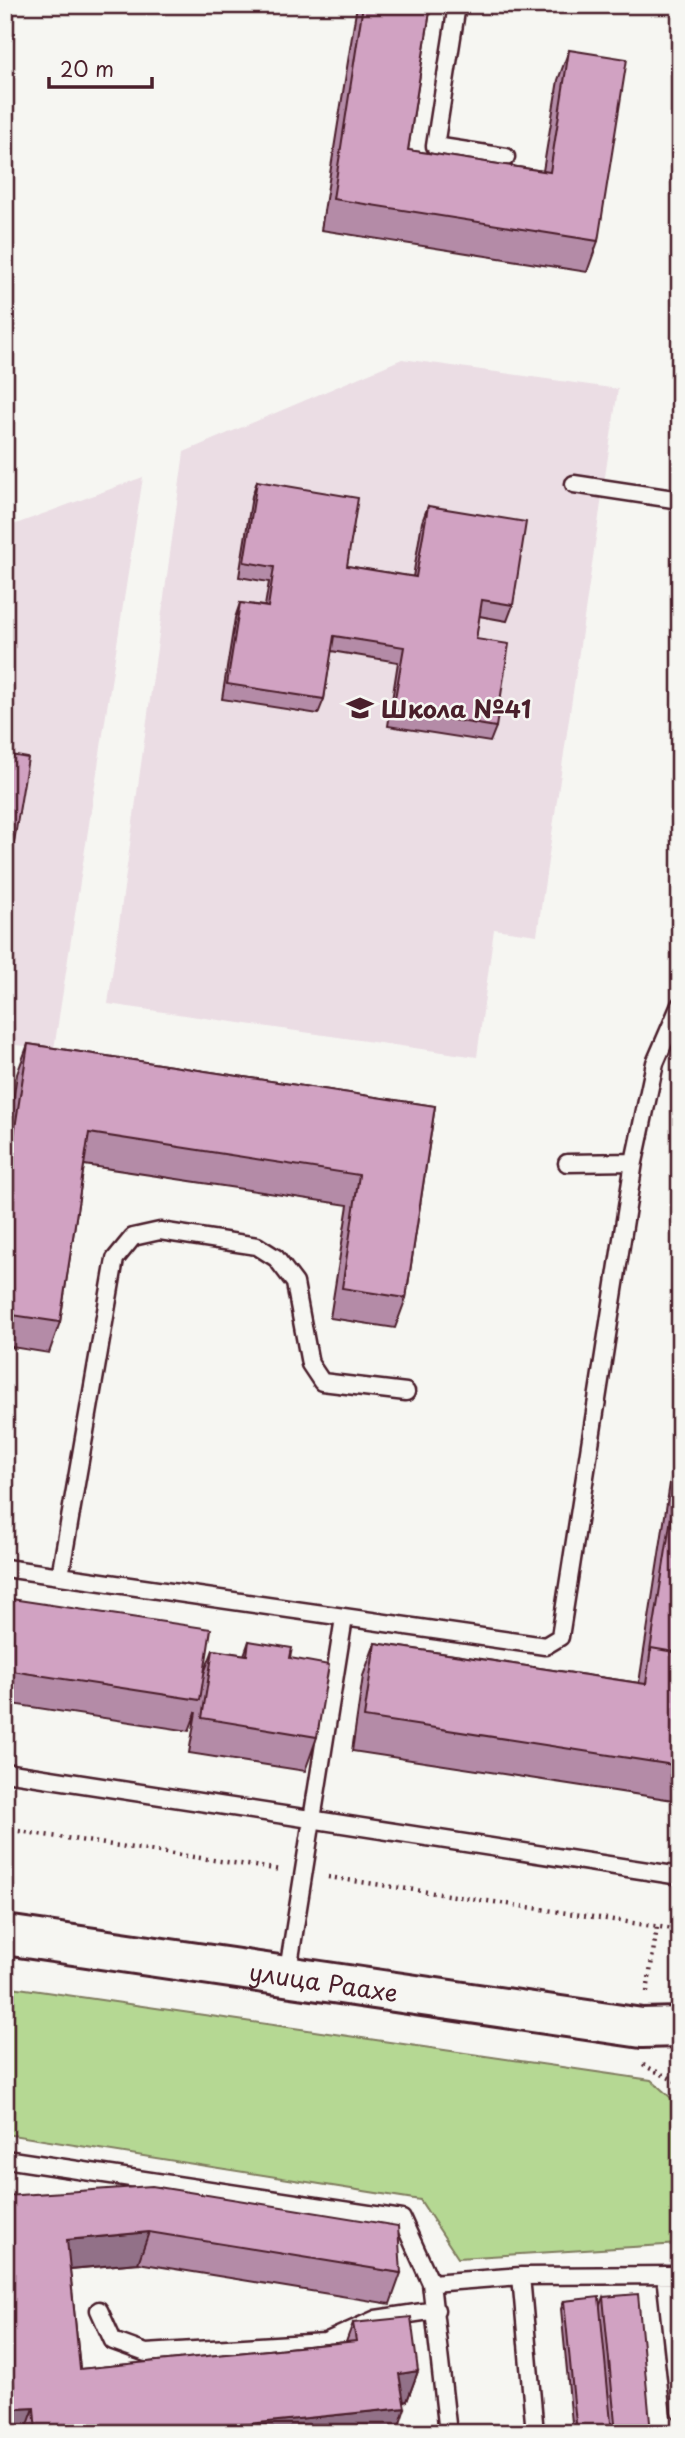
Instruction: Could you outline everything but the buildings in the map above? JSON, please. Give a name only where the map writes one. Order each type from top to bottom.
[{"type":"main road","name":"улица Раахе","points":[[5,1935],[642,2028]]},
{"type":"main road","points":[[642,2028],[680,2027]]},
{"type":"main road","points":[[642,2028],[680,2042]]},
{"type":"lane","points":[[457,5],[435,146],[506,157]]},
{"type":"lane","points":[[574,484],[680,500]]},
{"type":"lane","points":[[5,1568],[545,1646],[561,1637],[634,1162],[655,1063],[680,1005]]},
{"type":"lane","points":[[567,1163],[634,1162]]},
{"type":"lane","points":[[60,1576],[116,1258],[132,1237],[160,1231],[257,1246],[276,1258],[295,1283],[310,1364],[322,1382],[406,1392]]},
{"type":"lane","points":[[287,1977],[344,1618]]},
{"type":"lane","points":[[5,1772],[680,1876]]},
{"type":"lane","points":[[5,2159],[402,2219],[431,2283],[448,2433]]},
{"type":"lane","points":[[431,2283],[521,2276],[672,2275],[680,2411]]},
{"type":"lane","points":[[521,2276],[535,2433]]},
{"type":"lane","points":[[99,2310],[113,2341],[146,2353],[325,2342],[376,2319],[436,2310]]},
{"type":"path","points":[[5,1829],[680,1930]]},
{"type":"shaded area","name":"Школа №41","points":[[402,359],[618,389],[537,935],[494,929],[477,1057],[108,1004],[184,452]]},
{"type":"shaded area","points":[[143,477],[54,1049],[5,1044],[5,528]]},
{"type":"green space","points":[[5,1986],[651,2080],[680,2106],[680,2244],[458,2258],[420,2200],[5,2134]]},
{"type":"place","name":"Школа №41","points":[[360,708]]}]
